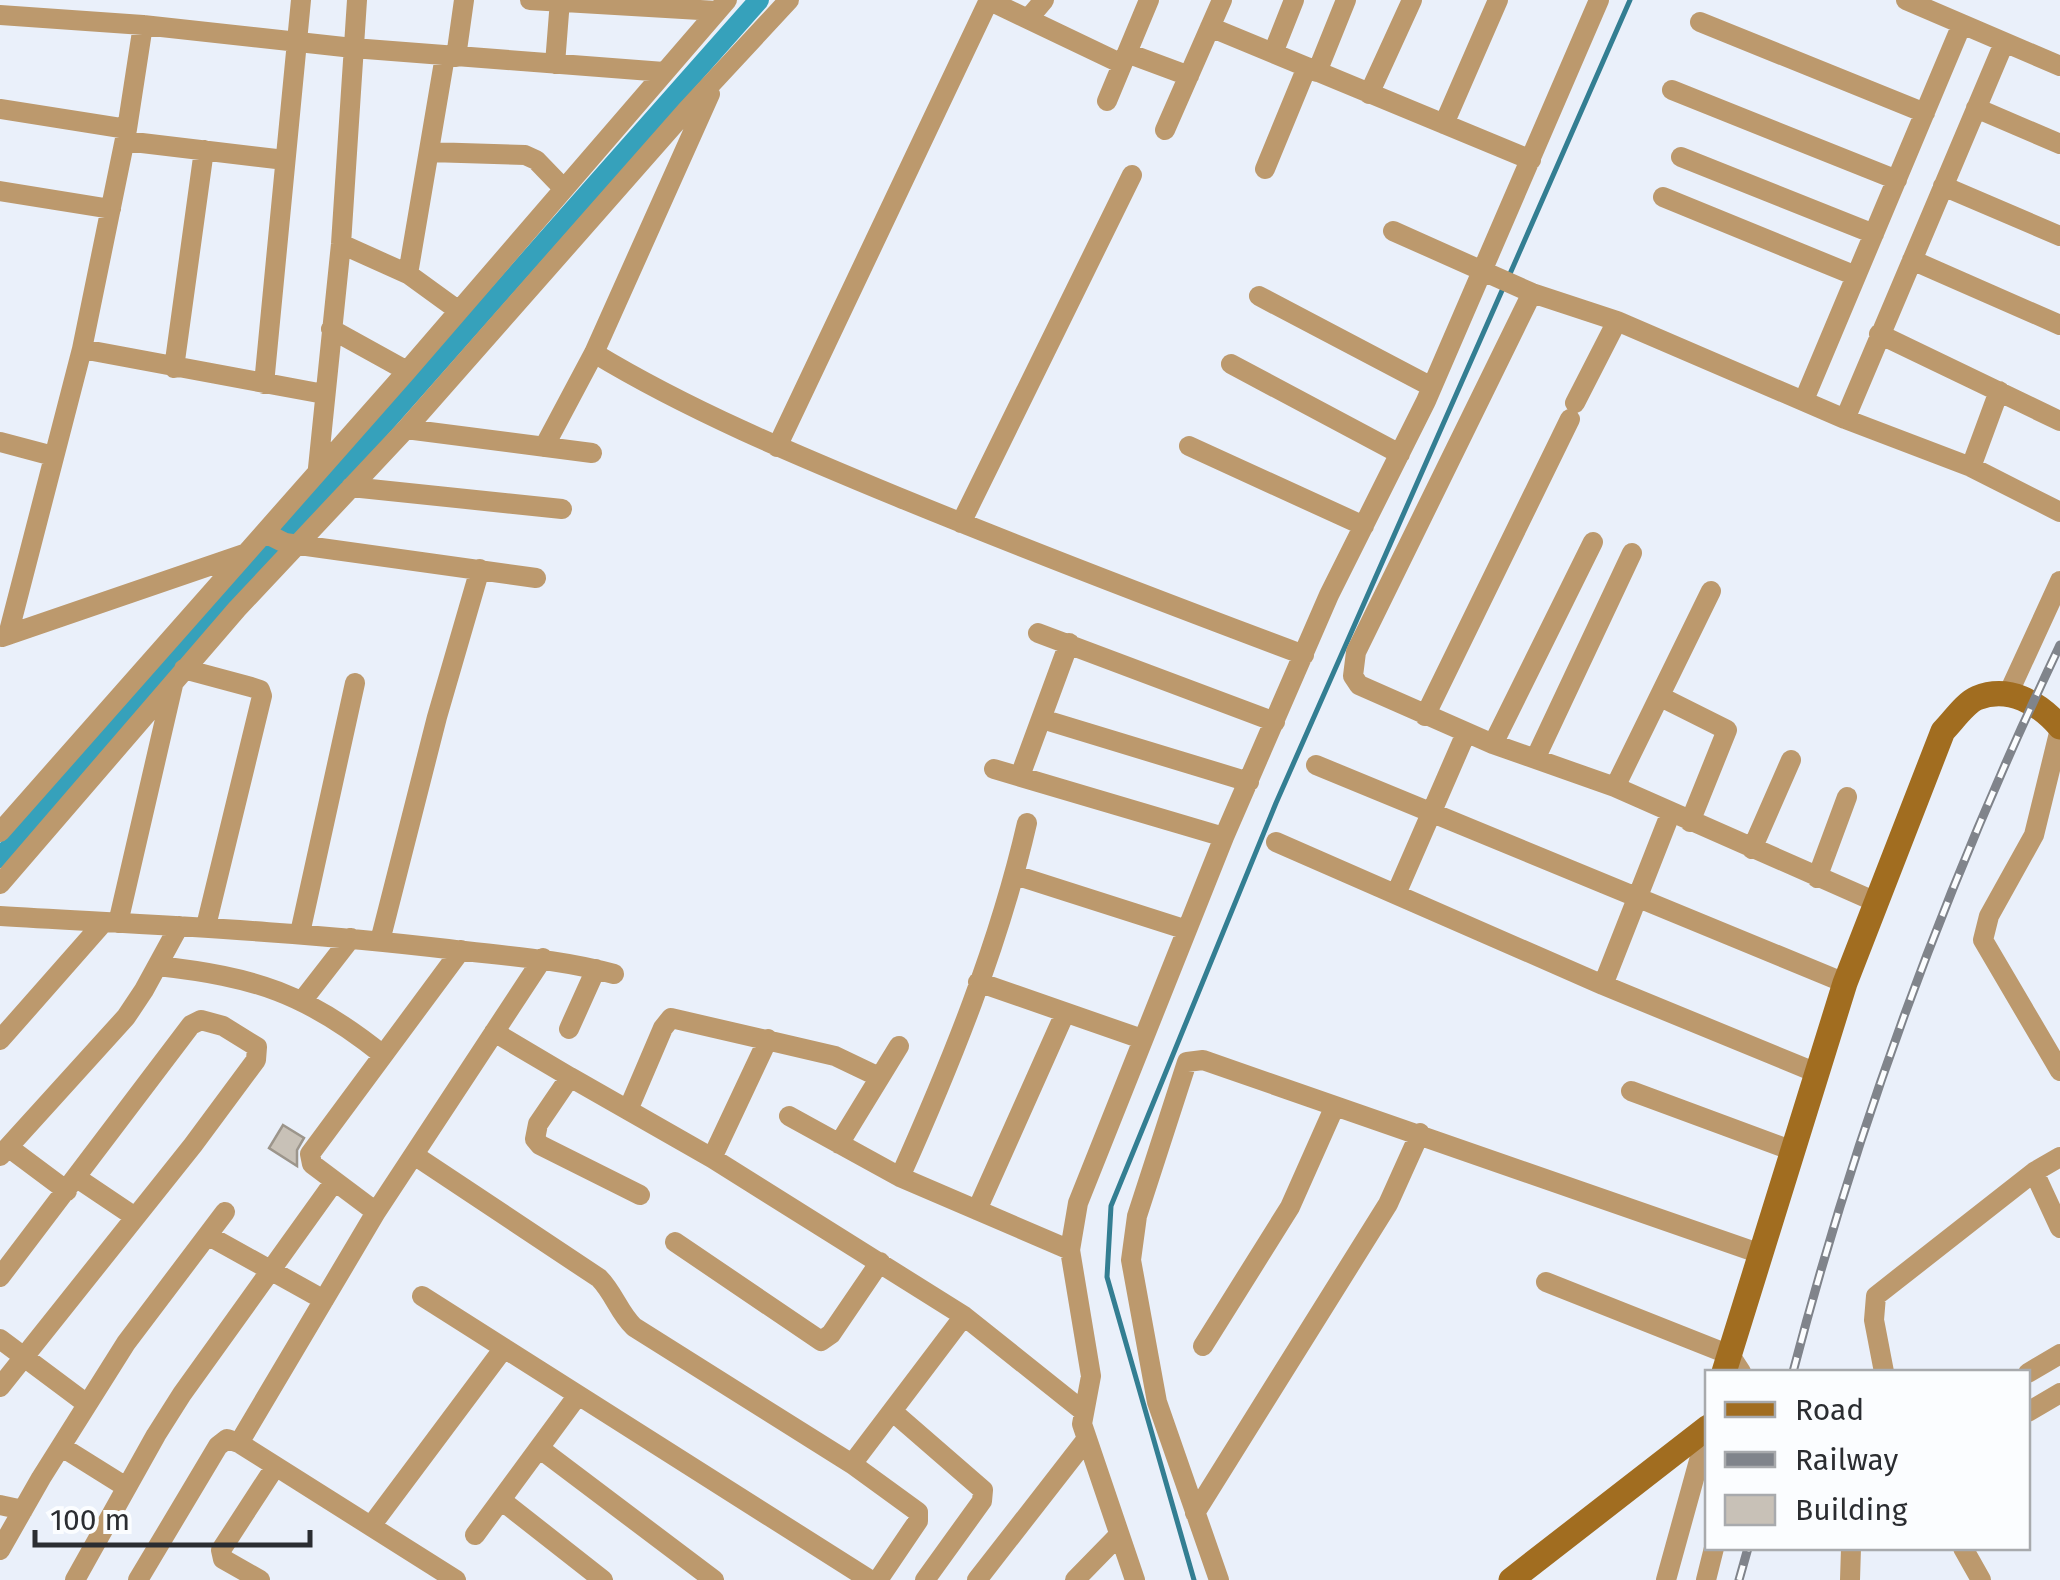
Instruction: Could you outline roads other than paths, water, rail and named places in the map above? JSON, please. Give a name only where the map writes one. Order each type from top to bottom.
[{"type":"street","points":[[264,384],[301,0]]},
{"type":"street","points":[[318,468],[341,244],[357,0]]},
{"type":"street","points":[[408,274],[429,152],[464,0]]},
{"type":"street","points":[[530,0],[722,6]]},
{"type":"street","points":[[4,636],[281,540],[351,487],[789,0]]},
{"type":"street","points":[[777,447],[988,0],[1125,58],[1189,76]]},
{"type":"street","points":[[1028,19],[1044,0]]},
{"type":"street","points":[[1107,101],[1149,0]]},
{"type":"street","points":[[1165,130],[1222,0]]},
{"type":"street","points":[[1272,53],[1294,0]]},
{"type":"street","points":[[1265,168],[1346,0]]},
{"type":"street","points":[[1370,94],[1412,0]]},
{"type":"street","points":[[1444,124],[1498,0]]},
{"type":"street","points":[[1135,1580],[1086,1440],[1083,1411],[1089,1389],[1090,1357],[1070,1250],[1078,1203],[1224,837],[1304,655],[1432,387],[1497,278],[1531,160],[1599,0]]},
{"type":"street","points":[[1906,0],[2060,66]]},
{"type":"street","points":[[555,64],[560,1]]},
{"type":"street","points":[[0,884],[179,676],[281,540],[318,468],[407,371],[722,6]]},
{"type":"street","points":[[0,15],[664,72]]},
{"type":"street","points":[[1700,22],[1925,114]]},
{"type":"street","points":[[1804,400],[1962,24]]},
{"type":"street","points":[[4,636],[82,349],[126,135],[142,25]]},
{"type":"street","points":[[1210,27],[1531,160]]},
{"type":"street","points":[[1844,418],[2004,43]]},
{"type":"street","points":[[544,447],[594,354],[716,78]]},
{"type":"street","points":[[1672,90],[1896,180]]},
{"type":"street","points":[[1976,108],[2060,144]]},
{"type":"street","points":[[0,109],[204,150],[286,160]]},
{"type":"street","points":[[174,368],[204,150]]},
{"type":"street","points":[[429,152],[526,155],[564,189]]},
{"type":"street","points":[[1681,156],[1874,234]]},
{"type":"street","points":[[961,522],[1132,175]]},
{"type":"street","points":[[1943,186],[2060,236]]},
{"type":"street","points":[[0,192],[110,209]]},
{"type":"street","points":[[1663,197],[1856,276]]},
{"type":"street","points":[[1394,231],[1532,293],[1617,322],[1970,467],[2060,512]]},
{"type":"street","points":[[341,244],[408,274],[459,311]]},
{"type":"street","points":[[1912,260],[2060,325]]},
{"type":"street","points":[[1532,293],[1352,662],[1353,676],[1359,685],[1426,716],[1492,744],[1616,787],[1876,902]]},
{"type":"street","points":[[1259,296],[1432,387]]},
{"type":"street","points":[[1426,716],[1617,322]]},
{"type":"street","points":[[331,328],[407,371]]},
{"type":"street","points":[[1880,334],[2060,422]]},
{"type":"street","points":[[82,349],[324,394]]},
{"type":"street","points":[[594,354],[777,447],[1304,655]]},
{"type":"street","points":[[1231,364],[1400,454]]},
{"type":"street","points":[[1970,467],[1999,391]]},
{"type":"street","points":[[406,429],[592,452]]},
{"type":"street","points":[[0,442],[53,456]]},
{"type":"street","points":[[1189,446],[1364,526]]},
{"type":"street","points":[[351,487],[562,509]]},
{"type":"street","points":[[281,540],[536,578]]},
{"type":"street","points":[[1492,744],[1593,542]]},
{"type":"street","points":[[0,832],[246,553]]},
{"type":"street","points":[[1536,757],[1632,553]]},
{"type":"street","points":[[380,941],[437,717],[480,569]]},
{"type":"street","points":[[2009,692],[2060,581]]},
{"type":"street","points":[[1616,787],[1711,591]]},
{"type":"street","points":[[1038,634],[1275,722]]},
{"type":"street","points":[[1020,776],[1069,643]]},
{"type":"street","points":[[0,1040],[111,922],[179,676]]},
{"type":"street","points":[[179,676],[251,687],[260,690],[262,696],[206,926]]},
{"type":"street","points":[[300,933],[355,683]]},
{"type":"street","points":[[1546,1282],[1732,1366],[1761,1254],[1845,983],[1943,731],[1974,698],[2009,692],[2046,712],[2060,728],[2034,835],[1989,916],[1983,940],[2060,1071]]},
{"type":"street","points":[[1603,985],[1638,900],[1727,730],[1661,697]]},
{"type":"street","points":[[1042,719],[1248,782]]},
{"type":"street","points":[[1396,894],[1466,733]]},
{"type":"street","points":[[1752,849],[1790,760]]},
{"type":"street","points":[[1316,765],[1845,983]]},
{"type":"street","points":[[994,769],[1224,837]]},
{"type":"street","points":[[1818,878],[1848,797]]},
{"type":"street","points":[[900,1177],[954,1057],[1016,875],[1027,823]]},
{"type":"street","points":[[1276,842],[1603,985],[1817,1073]]},
{"type":"street","points":[[1016,875],[1187,930]]},
{"type":"street","points":[[0,916],[300,933],[543,958],[605,971],[569,1029]]},
{"type":"street","points":[[135,1217],[4,1152],[126,1017],[179,926]]},
{"type":"street","points":[[302,1001],[351,938]]},
{"type":"street","points":[[376,1212],[312,1164],[310,1154],[461,950]]},
{"type":"street","points":[[240,1443],[376,1212],[543,958]]},
{"type":"street","points":[[158,966],[230,975],[302,1001],[341,1022],[384,1055]]},
{"type":"street","points":[[978,982],[1142,1039]]},
{"type":"street","points":[[977,1210],[1065,1013]]},
{"type":"street","points":[[628,1110],[663,1028],[671,1018],[835,1056],[879,1077]]},
{"type":"street","points":[[0,1277],[192,1026],[201,1020],[212,1022],[253,1043],[258,1050],[256,1060],[194,1145],[0,1387]]},
{"type":"street","points":[[494,1032],[712,1158],[964,1316],[1083,1411]]},
{"type":"street","points":[[712,1158],[768,1040]]},
{"type":"street","points":[[839,1144],[899,1046]]},
{"type":"street","points":[[1218,1580],[1157,1402],[1131,1260],[1137,1216],[1187,1062],[1198,1059],[1334,1108],[1420,1133],[1761,1254]]},
{"type":"street","points":[[570,1077],[538,1124],[536,1139],[540,1145],[640,1195]]},
{"type":"street","points":[[1631,1091],[1793,1150]]},
{"type":"street","points":[[1203,1346],[1290,1208],[1334,1108]]},
{"type":"street","points":[[789,1116],[900,1177],[1070,1250]]},
{"type":"street","points":[[1194,1513],[1388,1204],[1420,1133]]},
{"type":"street","points":[[414,1155],[599,1278],[634,1327],[852,1464],[920,1516],[878,1580]]},
{"type":"street","points":[[1884,1370],[1874,1320],[1876,1296],[2034,1172],[2060,1157]]},
{"type":"street","points":[[2034,1172],[2060,1228]]},
{"type":"street","points":[[75,1580],[182,1394],[334,1182]]},
{"type":"street","points":[[0,1550],[141,1322],[226,1212]]},
{"type":"street","points":[[209,1236],[324,1300]]},
{"type":"street","points":[[676,1242],[821,1340],[830,1334],[880,1262]]},
{"type":"street","points":[[422,1296],[870,1580]]},
{"type":"street","points":[[852,1464],[964,1316]]},
{"type":"street","points":[[0,1339],[87,1404]]},
{"type":"street","points":[[371,1526],[504,1348]]},
{"type":"street","points":[[2030,1372],[2060,1354]]},
{"type":"street","points":[[2030,1411],[2060,1393]]},
{"type":"street","points":[[476,1535],[578,1396]]},
{"type":"street","points":[[892,1412],[983,1490],[982,1501],[925,1580]]},
{"type":"street","points":[[1511,1580],[1705,1429]]},
{"type":"street","points":[[1666,1580],[1705,1438]]},
{"type":"street","points":[[138,1580],[218,1446],[227,1440],[240,1443],[456,1580]]},
{"type":"street","points":[[977,1580],[1086,1440]]},
{"type":"street","points":[[62,1447],[126,1488]]},
{"type":"street","points":[[539,1448],[714,1580]]},
{"type":"street","points":[[260,1580],[223,1559],[221,1550],[274,1468]]},
{"type":"street","points":[[500,1500],[592,1577]]},
{"type":"street","points":[[0,1505],[23,1510]]},
{"type":"street","points":[[1075,1580],[1119,1535]]},
{"type":"street","points":[[1706,1580],[1714,1550]]},
{"type":"street","points":[[1850,1580],[1852,1550]]},
{"type":"street","points":[[1964,1550],[1981,1580]]},
{"type":"waterway","points":[[0,858],[759,0]]},
{"type":"waterway","points":[[1509,276],[1630,0]]},
{"type":"waterway","points":[[1194,1580],[1107,1277],[1111,1206],[1276,803],[1504,286]]},
{"type":"railway","points":[[1794,1370],[1847,1186],[1909,1002],[1981,822],[2060,645]]},
{"type":"railway","points":[[1739,1580],[1747,1550]]}]
